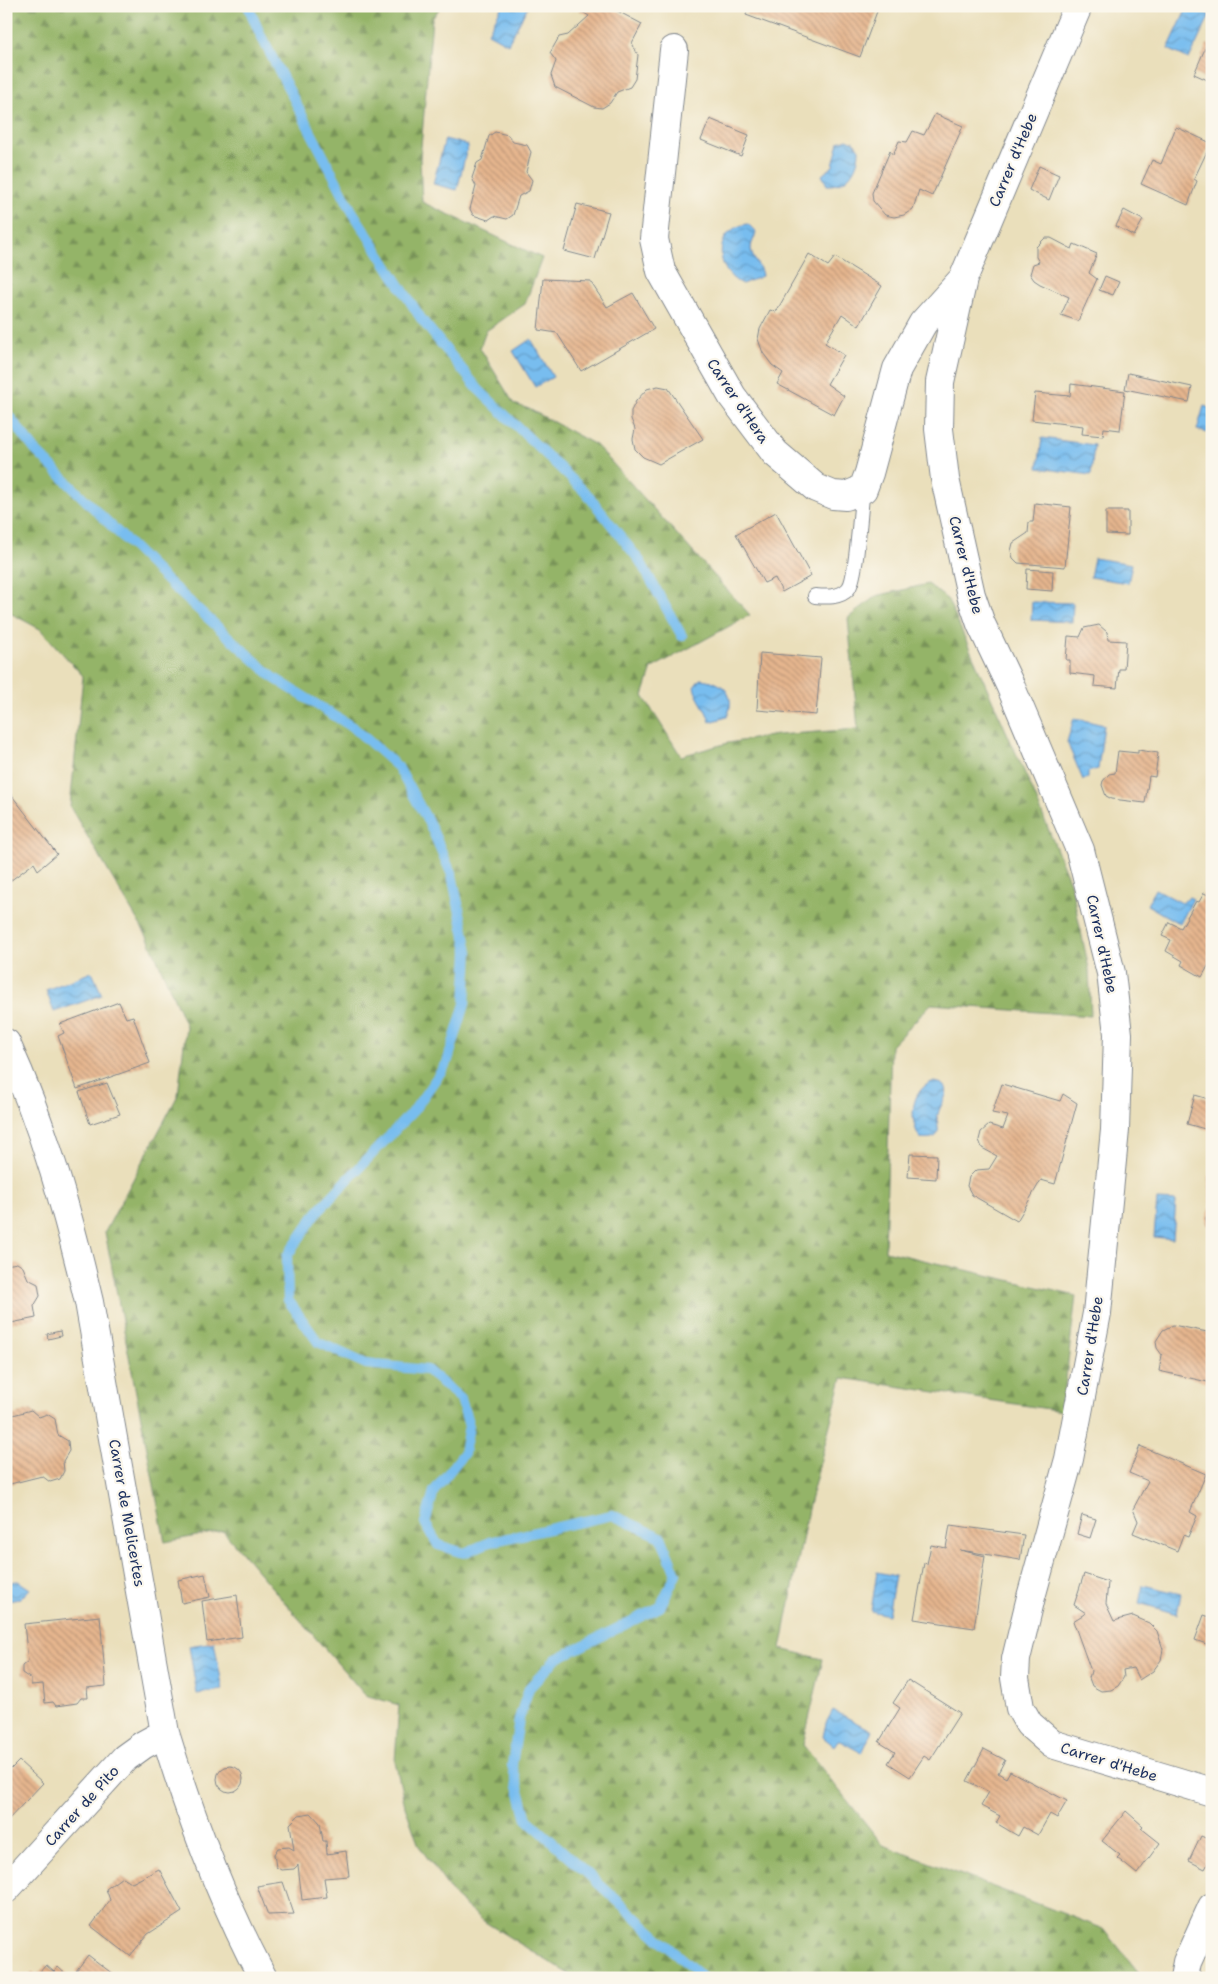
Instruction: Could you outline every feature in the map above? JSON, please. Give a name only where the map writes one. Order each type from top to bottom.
[{"type":"street","name":"Carrer d'Hebe","points":[[1078,6],[963,279],[940,382],[939,429],[945,479],[970,588],[981,624],[1010,685],[1080,850],[1111,972],[1118,1034],[1115,1130],[1097,1313],[1069,1459],[1016,1660],[1016,1694],[1020,1708],[1029,1724],[1052,1744],[1212,1792]]},
{"type":"street","name":"Carrer d'Hera","points":[[674,50],[654,239],[661,271],[732,396],[775,453],[816,488],[832,495],[846,496],[862,489]]},
{"type":"street","points":[[862,489],[869,474],[897,369],[923,323],[963,279]]},
{"type":"street","name":"Carrer de Melicertes","points":[[6,1043],[37,1114],[74,1238],[89,1302],[165,1733],[185,1795],[218,1881],[263,1978]]},
{"type":"street","name":"Carrer de Pito","points":[[6,1889],[125,1758],[143,1744],[165,1733]]},
{"type":"street","points":[[1184,1978],[1187,1962],[1212,1907]]},
{"type":"lane","points":[[815,596],[830,597],[848,590],[855,576],[862,489]]},
{"type":"green space","points":[[6,6],[441,6],[432,19],[420,159],[422,202],[542,258],[525,304],[486,331],[480,348],[514,404],[529,409],[596,445],[750,615],[652,668],[643,696],[681,756],[728,743],[777,735],[858,729],[848,618],[876,596],[928,584],[948,600],[1035,796],[1071,885],[1089,969],[1091,1016],[931,1004],[891,1046],[885,1251],[1076,1296],[1062,1411],[842,1378],[808,1509],[781,1649],[823,1659],[803,1745],[883,1845],[1104,1929],[1143,1978],[575,1978],[485,1922],[456,1898],[419,1846],[405,1806],[395,1761],[399,1705],[365,1695],[223,1531],[165,1542],[105,1232],[178,1095],[186,1026],[148,938],[70,807],[83,676],[40,629],[6,611]]},
{"type":"water","points":[[502,6],[528,6],[508,44],[488,33]]},
{"type":"water","points":[[1188,6],[1210,15],[1189,59],[1168,49]]},
{"type":"water","points":[[445,139],[468,145],[457,190],[433,184]]},
{"type":"water","points":[[847,139],[854,142],[859,149],[857,163],[851,175],[846,179],[834,185],[827,185],[822,175],[833,166],[839,142]]},
{"type":"water","points":[[748,224],[756,232],[751,252],[762,276],[742,284],[726,270],[721,251],[729,233],[737,227]]},
{"type":"water","points":[[531,339],[553,377],[535,387],[513,351]]},
{"type":"water","points":[[1204,406],[1212,409],[1212,434],[1197,430]]},
{"type":"water","points":[[1042,438],[1094,445],[1091,475],[1038,468]]},
{"type":"water","points":[[1094,558],[1132,564],[1128,583],[1090,577]]},
{"type":"water","points":[[1032,602],[1073,603],[1072,622],[1031,620]]},
{"type":"water","points":[[700,679],[708,680],[726,690],[730,702],[727,717],[710,722],[694,687]]},
{"type":"water","points":[[1074,718],[1104,725],[1098,769],[1088,772],[1088,778],[1083,780],[1067,742]]},
{"type":"water","points":[[1155,889],[1182,903],[1189,897],[1193,899],[1180,924],[1147,905]]},
{"type":"water","points":[[92,972],[102,995],[54,1012],[46,990]]},
{"type":"water","points":[[932,1082],[940,1083],[947,1090],[938,1114],[938,1132],[934,1137],[920,1138],[914,1123],[914,1107],[919,1092]]},
{"type":"water","points":[[1157,1200],[1176,1201],[1173,1239],[1154,1237]]},
{"type":"water","points":[[877,1572],[895,1576],[888,1615],[871,1611]]},
{"type":"water","points":[[18,1581],[30,1589],[20,1599],[6,1601],[6,1582]]},
{"type":"water","points":[[1143,1585],[1181,1594],[1177,1614],[1139,1603]]},
{"type":"water","points":[[214,1642],[223,1690],[197,1694],[189,1646]]},
{"type":"water","points":[[833,1710],[872,1731],[862,1753],[838,1740],[834,1746],[823,1737],[826,1723]]},
{"type":"building","points":[[581,6],[608,6],[642,24],[632,43],[638,55],[635,79],[630,87],[617,92],[610,103],[602,108],[594,107],[555,87],[551,75],[556,61],[550,53],[559,37],[568,35],[589,16],[579,10]]},
{"type":"building","points":[[749,6],[879,6],[860,57],[746,15]]},
{"type":"building","points":[[1207,44],[1212,46],[1212,82],[1194,74]]},
{"type":"building","points":[[935,114],[963,126],[932,196],[919,190],[913,209],[904,215],[894,217],[885,215],[873,201],[872,193],[890,151],[893,155],[899,141],[907,142],[913,131],[924,135]]},
{"type":"building","points":[[710,119],[749,135],[741,156],[701,140]]},
{"type":"building","points":[[1176,127],[1211,143],[1194,179],[1197,181],[1188,205],[1141,184],[1152,160],[1161,164]]},
{"type":"building","points":[[495,132],[508,135],[513,142],[527,145],[531,152],[526,172],[532,180],[529,191],[519,196],[513,215],[507,219],[494,216],[488,220],[473,215],[470,209],[476,186],[472,178],[477,163],[482,160],[489,136]]},
{"type":"building","points":[[1039,166],[1059,175],[1049,200],[1029,190]]},
{"type":"building","points":[[577,204],[609,212],[595,259],[564,251]]},
{"type":"building","points":[[1124,210],[1143,220],[1134,236],[1116,226]]},
{"type":"building","points":[[1045,238],[1051,238],[1072,249],[1074,244],[1097,254],[1089,273],[1097,279],[1078,321],[1061,315],[1069,297],[1040,284],[1030,274],[1033,264],[1039,262],[1036,257],[1036,247]]},
{"type":"building","points":[[809,254],[828,266],[835,257],[882,286],[859,326],[842,314],[825,343],[844,355],[827,384],[844,396],[834,415],[777,384],[783,373],[772,365],[763,353],[758,339],[760,329],[770,310],[776,312]]},
{"type":"building","points":[[1105,276],[1119,282],[1113,295],[1099,290]]},
{"type":"building","points":[[543,279],[590,281],[607,307],[633,293],[654,329],[581,371],[557,333],[538,330]]},
{"type":"building","points":[[1128,373],[1192,387],[1189,402],[1125,389]]},
{"type":"building","points":[[1071,384],[1125,391],[1120,430],[1104,428],[1103,436],[1082,434],[1083,426],[1032,420],[1035,393],[1070,396]]},
{"type":"building","points":[[658,386],[668,388],[703,439],[659,464],[643,457],[635,449],[633,439],[635,429],[631,419],[631,411],[636,401],[647,389]]},
{"type":"building","points":[[1035,503],[1071,507],[1065,567],[1018,563],[1013,558],[1011,551],[1013,543],[1028,533],[1029,522],[1033,522]]},
{"type":"building","points":[[1106,511],[1128,511],[1128,535],[1106,534]]},
{"type":"building","points":[[776,512],[811,576],[782,592],[775,578],[764,583],[736,534]]},
{"type":"building","points":[[1027,569],[1053,571],[1052,591],[1026,589]]},
{"type":"building","points":[[1099,625],[1107,632],[1108,640],[1126,641],[1124,669],[1119,669],[1117,688],[1094,686],[1095,676],[1070,673],[1070,660],[1066,660],[1068,636],[1080,637],[1084,628]]},
{"type":"building","points":[[760,653],[821,658],[816,715],[757,710]]},
{"type":"building","points":[[1138,750],[1158,753],[1155,777],[1149,776],[1145,803],[1112,799],[1106,796],[1102,785],[1103,781],[1109,774],[1115,773],[1118,751],[1138,753]]},
{"type":"building","points":[[6,788],[57,854],[38,870],[34,863],[6,884]]},
{"type":"building","points":[[1204,893],[1212,897],[1212,959],[1202,977],[1181,965],[1183,961],[1166,951],[1171,940],[1162,936],[1169,922],[1181,928],[1196,901],[1199,902]]},
{"type":"building","points":[[119,1002],[126,1018],[133,1016],[150,1063],[77,1089],[58,1036],[64,1033],[60,1024]]},
{"type":"building","points":[[107,1083],[120,1114],[90,1124],[79,1092]]},
{"type":"building","points":[[1002,1084],[1060,1101],[1063,1094],[1077,1103],[1055,1184],[1041,1180],[1017,1221],[972,1195],[967,1186],[969,1177],[976,1170],[989,1169],[997,1156],[982,1148],[979,1140],[981,1132],[989,1125],[1003,1129],[1008,1116],[992,1113]]},
{"type":"building","points":[[1195,1095],[1212,1100],[1212,1131],[1187,1124]]},
{"type":"building","points":[[910,1154],[937,1155],[936,1179],[908,1177]]},
{"type":"building","points":[[1209,1175],[1212,1176],[1212,1204],[1210,1204]]},
{"type":"building","points":[[1212,1206],[1212,1229],[1207,1224],[1206,1218]]},
{"type":"building","points":[[17,1263],[23,1267],[28,1279],[38,1284],[40,1296],[34,1306],[36,1318],[6,1324],[6,1277],[8,1277],[6,1265]]},
{"type":"building","points":[[1173,1325],[1212,1333],[1212,1383],[1159,1371],[1162,1355],[1157,1348],[1156,1341],[1163,1330]]},
{"type":"building","points":[[60,1331],[61,1336],[48,1339],[47,1334]]},
{"type":"building","points":[[31,1410],[39,1417],[47,1414],[55,1419],[58,1435],[68,1441],[69,1451],[63,1461],[64,1471],[60,1479],[50,1482],[42,1476],[6,1485],[6,1417]]},
{"type":"building","points":[[1140,1446],[1206,1474],[1190,1512],[1197,1516],[1188,1537],[1183,1535],[1177,1551],[1133,1533],[1138,1521],[1133,1509],[1148,1481],[1129,1473]]},
{"type":"building","points":[[1082,1515],[1096,1519],[1090,1538],[1077,1534]]},
{"type":"building","points":[[950,1525],[1024,1535],[1020,1560],[960,1550],[985,1556],[974,1628],[914,1619],[924,1563],[927,1564],[931,1545],[946,1548]]},
{"type":"building","points":[[205,1574],[210,1597],[182,1603],[178,1580]]},
{"type":"building","points":[[1084,1574],[1108,1582],[1106,1604],[1114,1621],[1133,1616],[1149,1623],[1157,1631],[1163,1649],[1161,1660],[1153,1671],[1139,1680],[1133,1668],[1123,1670],[1124,1677],[1118,1686],[1111,1690],[1101,1691],[1092,1686],[1089,1678],[1091,1671],[1073,1621],[1086,1613],[1074,1605]]},
{"type":"building","points":[[237,1595],[242,1637],[207,1642],[202,1601]]},
{"type":"building","points":[[1204,1615],[1212,1618],[1212,1646],[1195,1640]]},
{"type":"building","points":[[100,1616],[106,1686],[87,1688],[88,1698],[81,1698],[77,1703],[56,1706],[53,1702],[45,1703],[43,1684],[31,1685],[31,1679],[22,1673],[22,1666],[28,1661],[24,1624]]},
{"type":"building","points":[[908,1680],[960,1713],[930,1760],[924,1756],[910,1777],[888,1763],[895,1752],[879,1742],[900,1708],[893,1703]]},
{"type":"building","points":[[984,1749],[1005,1760],[998,1773],[1006,1778],[1010,1771],[1067,1801],[1057,1818],[1050,1814],[1038,1835],[1023,1827],[1018,1836],[996,1823],[1000,1816],[981,1806],[989,1792],[967,1781]]},
{"type":"building","points":[[19,1761],[43,1783],[6,1822],[6,1765],[11,1769]]},
{"type":"building","points":[[230,1766],[239,1770],[243,1779],[239,1788],[230,1792],[221,1788],[217,1779],[221,1770]]},
{"type":"building","points":[[1126,1811],[1143,1826],[1141,1828],[1160,1843],[1137,1874],[1117,1858],[1120,1855],[1102,1841]]},
{"type":"building","points":[[311,1813],[320,1823],[323,1841],[326,1841],[327,1854],[346,1851],[349,1876],[324,1878],[327,1897],[302,1900],[298,1865],[294,1869],[281,1870],[276,1867],[274,1854],[278,1848],[289,1847],[294,1850],[290,1824],[299,1815]]},
{"type":"building","points":[[1201,1836],[1212,1841],[1212,1856],[1205,1869],[1189,1861]]},
{"type":"building","points":[[159,1869],[182,1912],[148,1934],[130,1956],[91,1926],[110,1900],[106,1889],[122,1877],[132,1883]]},
{"type":"building","points":[[283,1882],[294,1914],[268,1915],[257,1886]]},
{"type":"building","points":[[88,1955],[118,1978],[84,1978],[76,1971]]},
{"type":"building","points":[[46,1965],[54,1972],[58,1967],[70,1978],[27,1978],[33,1972],[37,1975]]},
{"type":"waterway","points":[[248,6],[261,36],[352,211],[422,320],[478,389],[587,494],[640,561],[682,636]]},
{"type":"waterway","points":[[6,412],[35,450],[167,581],[274,678],[354,728],[398,767],[430,825],[452,875],[468,951],[465,1004],[447,1063],[414,1110],[318,1211],[287,1256],[288,1300],[318,1342],[366,1364],[427,1370],[461,1399],[469,1426],[464,1453],[434,1491],[425,1523],[438,1545],[464,1553],[490,1542],[612,1515],[661,1537],[676,1574],[660,1607],[556,1659],[529,1688],[519,1719],[512,1765],[527,1819],[703,1978]]}]
